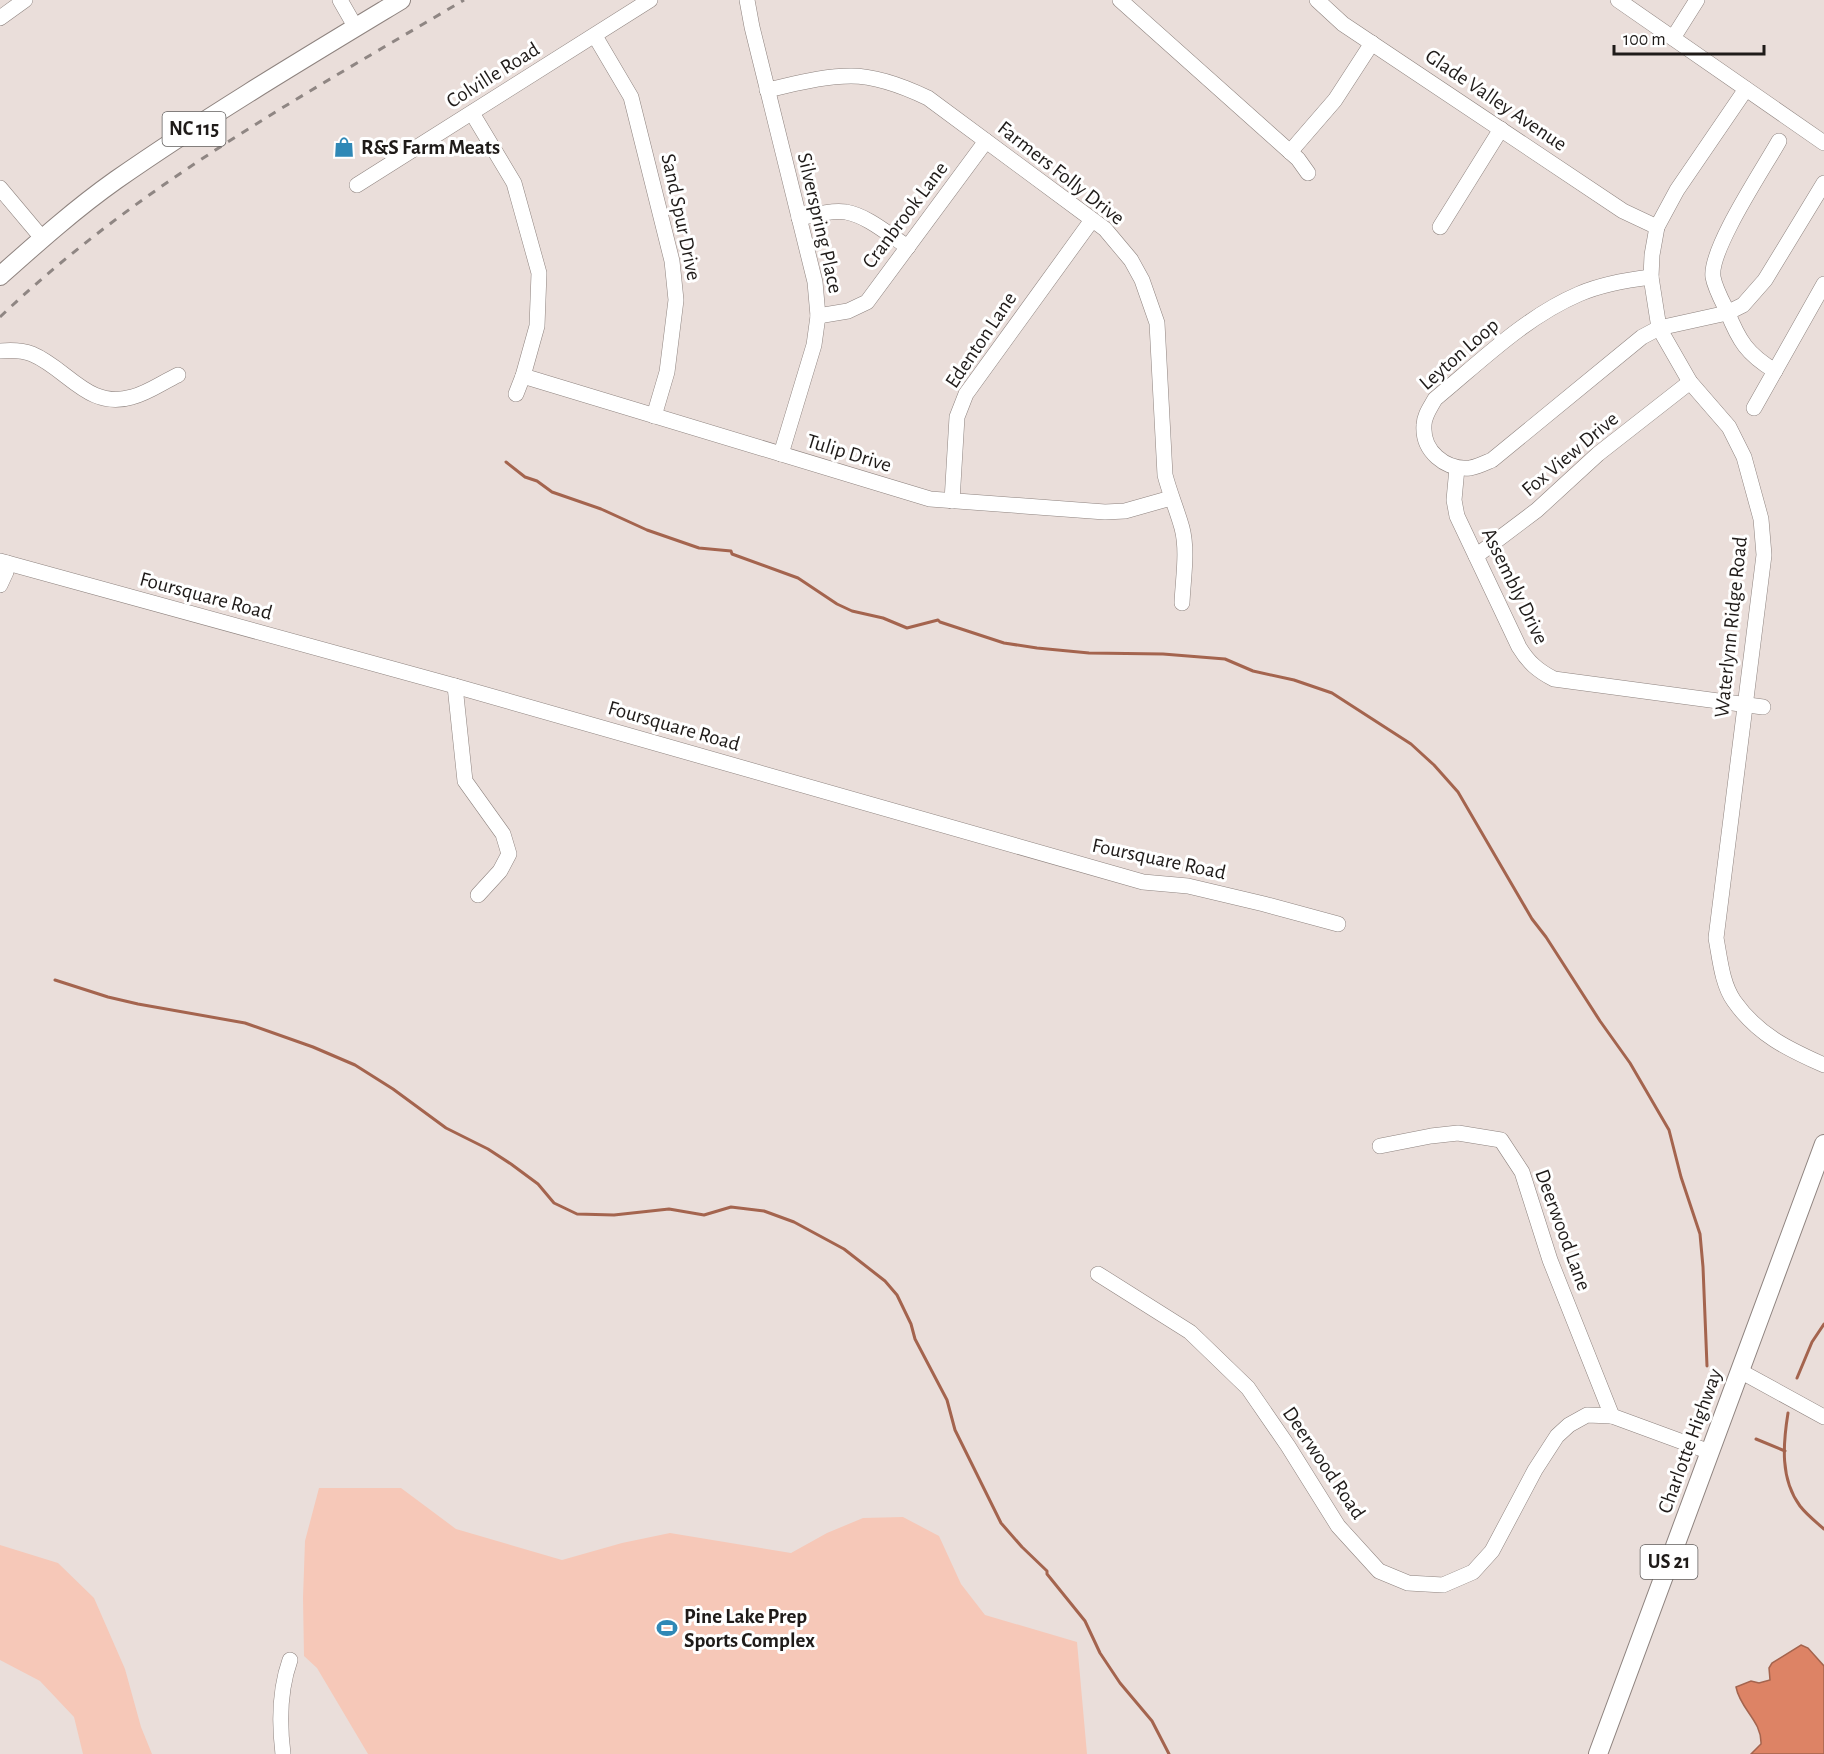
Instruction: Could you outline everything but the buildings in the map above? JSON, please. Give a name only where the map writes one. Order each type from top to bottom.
[{"type":"main road","name":"NC 115","points":[[0,276],[42,238],[115,181],[401,0]]},
{"type":"main road","name":"Charlotte Highway","points":[[1598,1754],[1824,1144]]},
{"type":"street","points":[[0,18],[25,0]]},
{"type":"street","points":[[340,0],[356,28]]},
{"type":"street","name":"Colville Road","points":[[357,185],[650,0]]},
{"type":"street","name":"Silverspring Place","points":[[747,0],[815,282],[818,316],[814,345],[781,454]]},
{"type":"street","points":[[1120,0],[1290,152],[1308,173]]},
{"type":"street","name":"Glade Valley Avenue","points":[[1317,0],[1343,24],[1623,211],[1657,227]]},
{"type":"street","points":[[1617,0],[1824,143]]},
{"type":"street","points":[[1673,38],[1697,0]]},
{"type":"street","name":"Sand Spur Drive","points":[[595,36],[631,97],[672,261],[675,309],[667,372],[654,416]]},
{"type":"street","points":[[1290,152],[1335,100],[1372,43]]},
{"type":"street","name":"Farmers Folly Drive","points":[[767,90],[827,78],[854,76],[901,85],[928,98],[1105,229],[1131,260],[1142,280],[1157,322],[1165,475],[1185,544],[1182,603]]},
{"type":"street","name":"Waterlynn Ridge Road","points":[[1746,89],[1677,190],[1657,227],[1651,277],[1659,328],[1690,382],[1729,427],[1744,457],[1761,519],[1764,555],[1716,938],[1723,974],[1733,1000],[1760,1029],[1783,1047],[1824,1065]]},
{"type":"street","points":[[472,113],[514,183],[539,273],[537,326],[524,376],[516,394]]},
{"type":"street","points":[[1440,227],[1501,129]]},
{"type":"street","name":"Cranbrook Lane","points":[[818,316],[848,312],[867,302],[986,141]]},
{"type":"street","points":[[1775,371],[1759,361],[1744,347],[1713,277],[1714,257],[1722,239],[1779,141]]},
{"type":"street","points":[[1457,468],[1473,468],[1492,460],[1641,337],[1659,328],[1727,313],[1743,305],[1765,280],[1824,183]]},
{"type":"street","points":[[0,188],[42,238]]},
{"type":"street","points":[[799,218],[845,212],[861,217],[908,247]]},
{"type":"street","name":"Edenton Lane","points":[[952,501],[957,417],[966,393],[1092,220]]},
{"type":"street","name":"Leyton Loop","points":[[1457,468],[1432,454],[1426,443],[1424,426],[1427,412],[1435,399],[1524,326],[1552,308],[1580,293],[1620,281],[1651,277]]},
{"type":"street","points":[[1754,408],[1824,284]]},
{"type":"street","points":[[0,351],[14,350],[32,354],[84,390],[105,400],[132,397],[178,375]]},
{"type":"street","name":"Tulip Drive","points":[[524,376],[930,499],[1105,512],[1125,511],[1171,498]]},
{"type":"street","name":"Fox View Drive","points":[[1476,556],[1537,510],[1598,454],[1690,382]]},
{"type":"street","name":"Assembly Drive","points":[[1457,468],[1454,500],[1457,516],[1519,647],[1539,672],[1554,679],[1763,708]]},
{"type":"street","points":[[0,585],[4,562]]},
{"type":"street","name":"Foursquare Road","points":[[4,562],[455,686],[1143,882],[1188,886],[1338,924]]},
{"type":"street","points":[[455,686],[465,781],[503,834],[509,854],[500,871],[478,895]]},
{"type":"street","name":"Deerwood Lane","points":[[1380,1146],[1458,1133],[1501,1140],[1522,1172],[1550,1260],[1612,1416]]},
{"type":"street","name":"Deerwood Road","points":[[1098,1274],[1190,1332],[1248,1388],[1338,1526],[1379,1571],[1408,1583],[1443,1585],[1473,1572],[1492,1551],[1535,1470],[1557,1436],[1569,1425],[1587,1415],[1612,1416],[1710,1452]]},
{"type":"street","points":[[1740,1371],[1824,1417]]},
{"type":"street","points":[[283,1754],[280,1733],[281,1692],[290,1660]]},
{"type":"shaded area","name":"Pine Lake Prep Sports Complex","points":[[319,1488],[401,1488],[456,1529],[562,1560],[622,1543],[670,1533],[791,1553],[827,1533],[863,1518],[903,1517],[939,1536],[961,1584],[985,1615],[1077,1642],[1087,1754],[368,1754],[317,1668],[304,1656],[305,1541]]},
{"type":"shaded area","points":[[0,1545],[58,1563],[94,1598],[125,1669],[141,1727],[152,1754],[83,1754],[74,1717],[40,1681],[0,1660]]},
{"type":"shaded area","points":[[1801,1645],[1808,1648],[1824,1666],[1824,1754],[1751,1754],[1761,1744],[1760,1736],[1736,1687],[1751,1681],[1759,1683],[1770,1680],[1769,1668],[1772,1663]]},
{"type":"waterway","points":[[506,462],[525,477],[537,481],[552,492],[699,548],[731,551],[732,554],[798,578],[837,604],[852,611],[883,618],[907,628],[938,620],[1004,643],[1037,648],[1089,653],[1163,654],[1225,659],[1253,671],[1294,680],[1332,693],[1411,744],[1458,792],[1532,919],[1630,1063],[1669,1130],[1681,1177],[1700,1234],[1707,1366]]},
{"type":"waterway","points":[[55,980],[138,1004],[245,1023],[313,1047],[355,1065],[393,1089],[446,1128],[488,1149],[511,1164],[538,1184],[554,1203],[577,1214],[614,1215],[669,1209],[704,1215],[731,1207],[764,1211],[794,1222],[844,1249],[885,1281],[897,1295],[911,1324],[915,1339],[947,1400],[955,1430],[1001,1523],[1047,1571],[1047,1574],[1085,1621],[1100,1653],[1120,1683],[1152,1721],[1169,1754]]},
{"type":"waterway","points":[[1797,1378],[1812,1342],[1824,1324]]},
{"type":"waterway","points":[[1788,1413],[1784,1449],[1789,1484],[1800,1506],[1824,1529]]},
{"type":"waterway","points":[[1756,1439],[1785,1451]]},
{"type":"railway","points":[[0,317],[53,270],[164,184],[282,108],[464,0]]},
{"type":"place","name":"R&S Farm Meats","points":[[344,147]]},
{"type":"place","name":"Pine Lake Prep Sports Complex","points":[[667,1628]]}]
